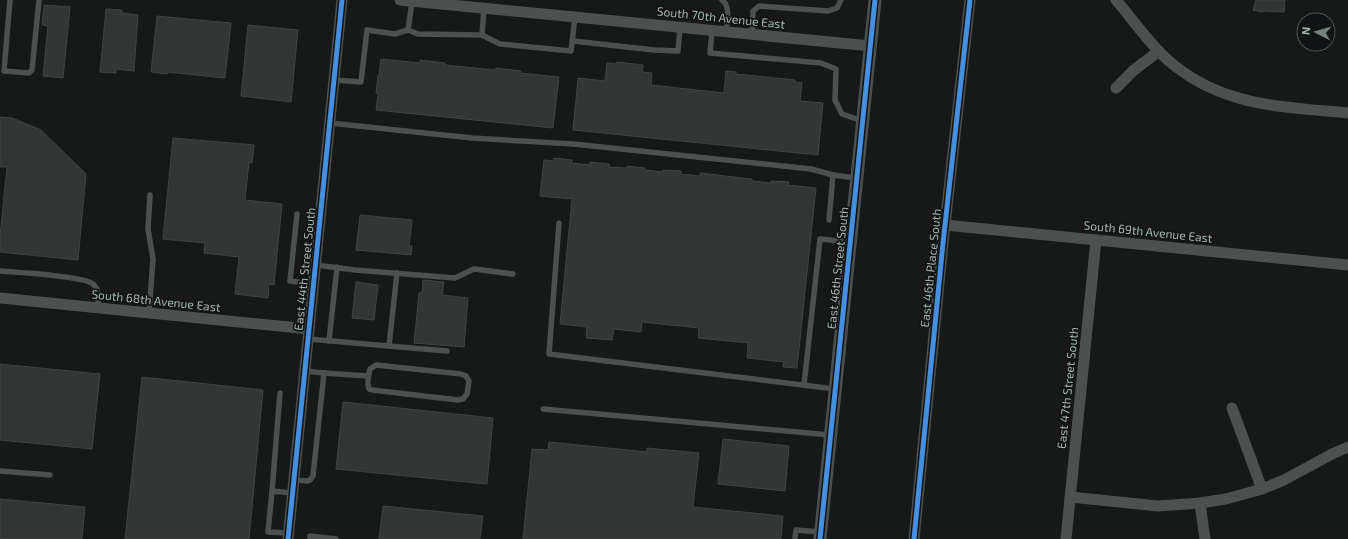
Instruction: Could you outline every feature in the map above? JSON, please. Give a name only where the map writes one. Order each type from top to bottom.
[{"type":"street","name":"East 44th Street South","points":[[288,536],[342,0]]},
{"type":"street","name":"South 70th Avenue East","points":[[404,0],[871,46]]},
{"type":"street","name":"East 46th Street South","points":[[820,536],[875,0]]},
{"type":"street","name":"East 46th Place South","points":[[914,539],[945,225],[970,0]]},
{"type":"street","points":[[1116,0],[1159,51],[1175,66],[1207,86],[1230,96],[1252,102],[1348,113]]},
{"type":"street","points":[[1116,88],[1134,70],[1159,51]]},
{"type":"street","name":"South 69th Avenue East","points":[[945,225],[1348,265]]},
{"type":"street","name":"East 47th Street South","points":[[1066,539],[1096,240]]},
{"type":"street","name":"South 68th Avenue East","points":[[0,298],[149,313],[309,334]]},
{"type":"street","points":[[1232,408],[1262,489]]},
{"type":"street","points":[[1070,497],[1158,506],[1200,503],[1226,499],[1262,489],[1284,480],[1348,447]]},
{"type":"street","points":[[1200,503],[1204,539]]},
{"type":"lane","points":[[10,0],[4,70],[29,73],[32,70],[39,0]]},
{"type":"lane","points":[[404,0],[408,30]]},
{"type":"lane","points":[[722,0],[728,6],[726,32]]},
{"type":"lane","points":[[752,35],[753,10],[759,6],[828,12],[837,8],[841,0]]},
{"type":"lane","points":[[482,35],[484,8]]},
{"type":"lane","points":[[334,80],[361,82],[367,30],[395,34],[408,30],[418,34],[482,35],[500,44],[571,52],[575,17]]},
{"type":"lane","points":[[573,41],[654,50],[678,51],[680,28]]},
{"type":"lane","points":[[712,31],[710,53],[821,63],[836,70],[834,100],[842,114],[863,121]]},
{"type":"lane","points":[[330,123],[472,138],[573,144],[787,166],[857,178]]},
{"type":"lane","points":[[829,220],[833,175]]},
{"type":"lane","points":[[149,313],[153,259],[148,229],[150,195]]},
{"type":"lane","points":[[296,214],[290,281],[314,284]]},
{"type":"lane","points":[[559,223],[549,354],[835,389]]},
{"type":"lane","points":[[804,385],[820,239],[850,242]]},
{"type":"lane","points":[[316,265],[455,278],[474,269],[513,274]]},
{"type":"lane","points":[[329,341],[337,267]]},
{"type":"lane","points":[[0,271],[31,273],[82,280],[93,284],[99,293],[98,308]]},
{"type":"lane","points":[[389,346],[397,273]]},
{"type":"lane","points":[[309,334],[329,341],[447,351]]},
{"type":"lane","points":[[376,365],[461,374],[466,376],[469,381],[467,394],[463,399],[458,400],[372,390],[369,389],[368,376],[370,369],[376,365]]},
{"type":"lane","points":[[305,371],[368,376]]},
{"type":"lane","points":[[293,480],[308,481],[313,476],[324,373]]},
{"type":"lane","points":[[280,394],[268,532],[288,536]]},
{"type":"lane","points":[[543,409],[831,435]]},
{"type":"lane","points":[[0,471],[50,475]]},
{"type":"lane","points":[[272,491],[292,493]]},
{"type":"lane","points":[[795,539],[796,530],[820,536]]},
{"type":"lane","points":[[310,539],[310,536],[336,539]]},
{"type":"building","points":[[1256,0],[1285,0],[1284,12],[1263,12],[1253,10]]},
{"type":"building","points":[[44,5],[70,7],[63,78],[43,76],[48,26],[42,25]]},
{"type":"building","points":[[106,9],[122,10],[122,13],[138,15],[134,71],[116,69],[116,73],[100,72]]},
{"type":"building","points":[[157,16],[231,23],[225,78],[167,72],[167,74],[151,72]]},
{"type":"building","points":[[248,25],[298,30],[291,102],[241,96]]},
{"type":"building","points":[[381,59],[420,63],[420,60],[445,63],[445,65],[495,70],[496,68],[521,71],[520,73],[559,77],[553,128],[376,110],[378,94],[376,93]]},
{"type":"building","points":[[617,62],[643,65],[642,72],[652,73],[651,85],[724,93],[726,71],[736,72],[736,74],[795,80],[795,82],[802,83],[800,101],[823,103],[818,155],[573,130],[578,78],[605,81],[607,63],[617,64]]},
{"type":"building","points":[[0,117],[12,118],[41,130],[86,174],[78,260],[0,252],[0,237],[7,167],[0,167]]},
{"type":"building","points":[[173,138],[254,145],[252,163],[249,162],[245,200],[282,204],[274,285],[269,284],[268,298],[235,294],[239,257],[204,253],[205,243],[163,239]]},
{"type":"building","points":[[554,158],[572,160],[572,163],[590,165],[590,162],[609,164],[609,167],[626,168],[627,166],[663,172],[663,170],[681,171],[681,174],[700,176],[700,173],[752,179],[752,181],[771,183],[771,181],[789,182],[788,185],[816,188],[797,368],[783,367],[784,362],[747,358],[748,343],[698,338],[699,328],[642,322],[641,332],[614,329],[612,340],[586,338],[587,327],[560,324],[572,199],[540,196],[544,160],[554,161]]},
{"type":"building","points":[[360,215],[412,220],[409,246],[412,246],[411,255],[356,250]]},
{"type":"building","points":[[423,280],[444,282],[442,295],[468,298],[464,347],[414,343],[419,293],[422,293]]},
{"type":"building","points":[[356,282],[378,285],[374,320],[352,318]]},
{"type":"building","points":[[0,364],[100,374],[92,449],[0,440]]},
{"type":"building","points":[[142,377],[263,390],[249,539],[125,539]]},
{"type":"building","points":[[343,402],[493,418],[487,484],[336,469]]},
{"type":"building","points":[[723,439],[789,446],[785,491],[718,484]]},
{"type":"building","points":[[549,442],[647,452],[647,448],[699,453],[693,507],[783,516],[781,539],[523,539],[532,449],[548,450]]},
{"type":"building","points":[[0,499],[85,507],[82,539],[0,539]]},
{"type":"building","points":[[383,506],[483,516],[480,539],[379,539]]},
{"type":"cycle path","points":[[288,539],[342,0]]},
{"type":"cycle path","points":[[820,539],[875,0]]},
{"type":"cycle path","points":[[914,539],[943,243],[970,0]]}]
